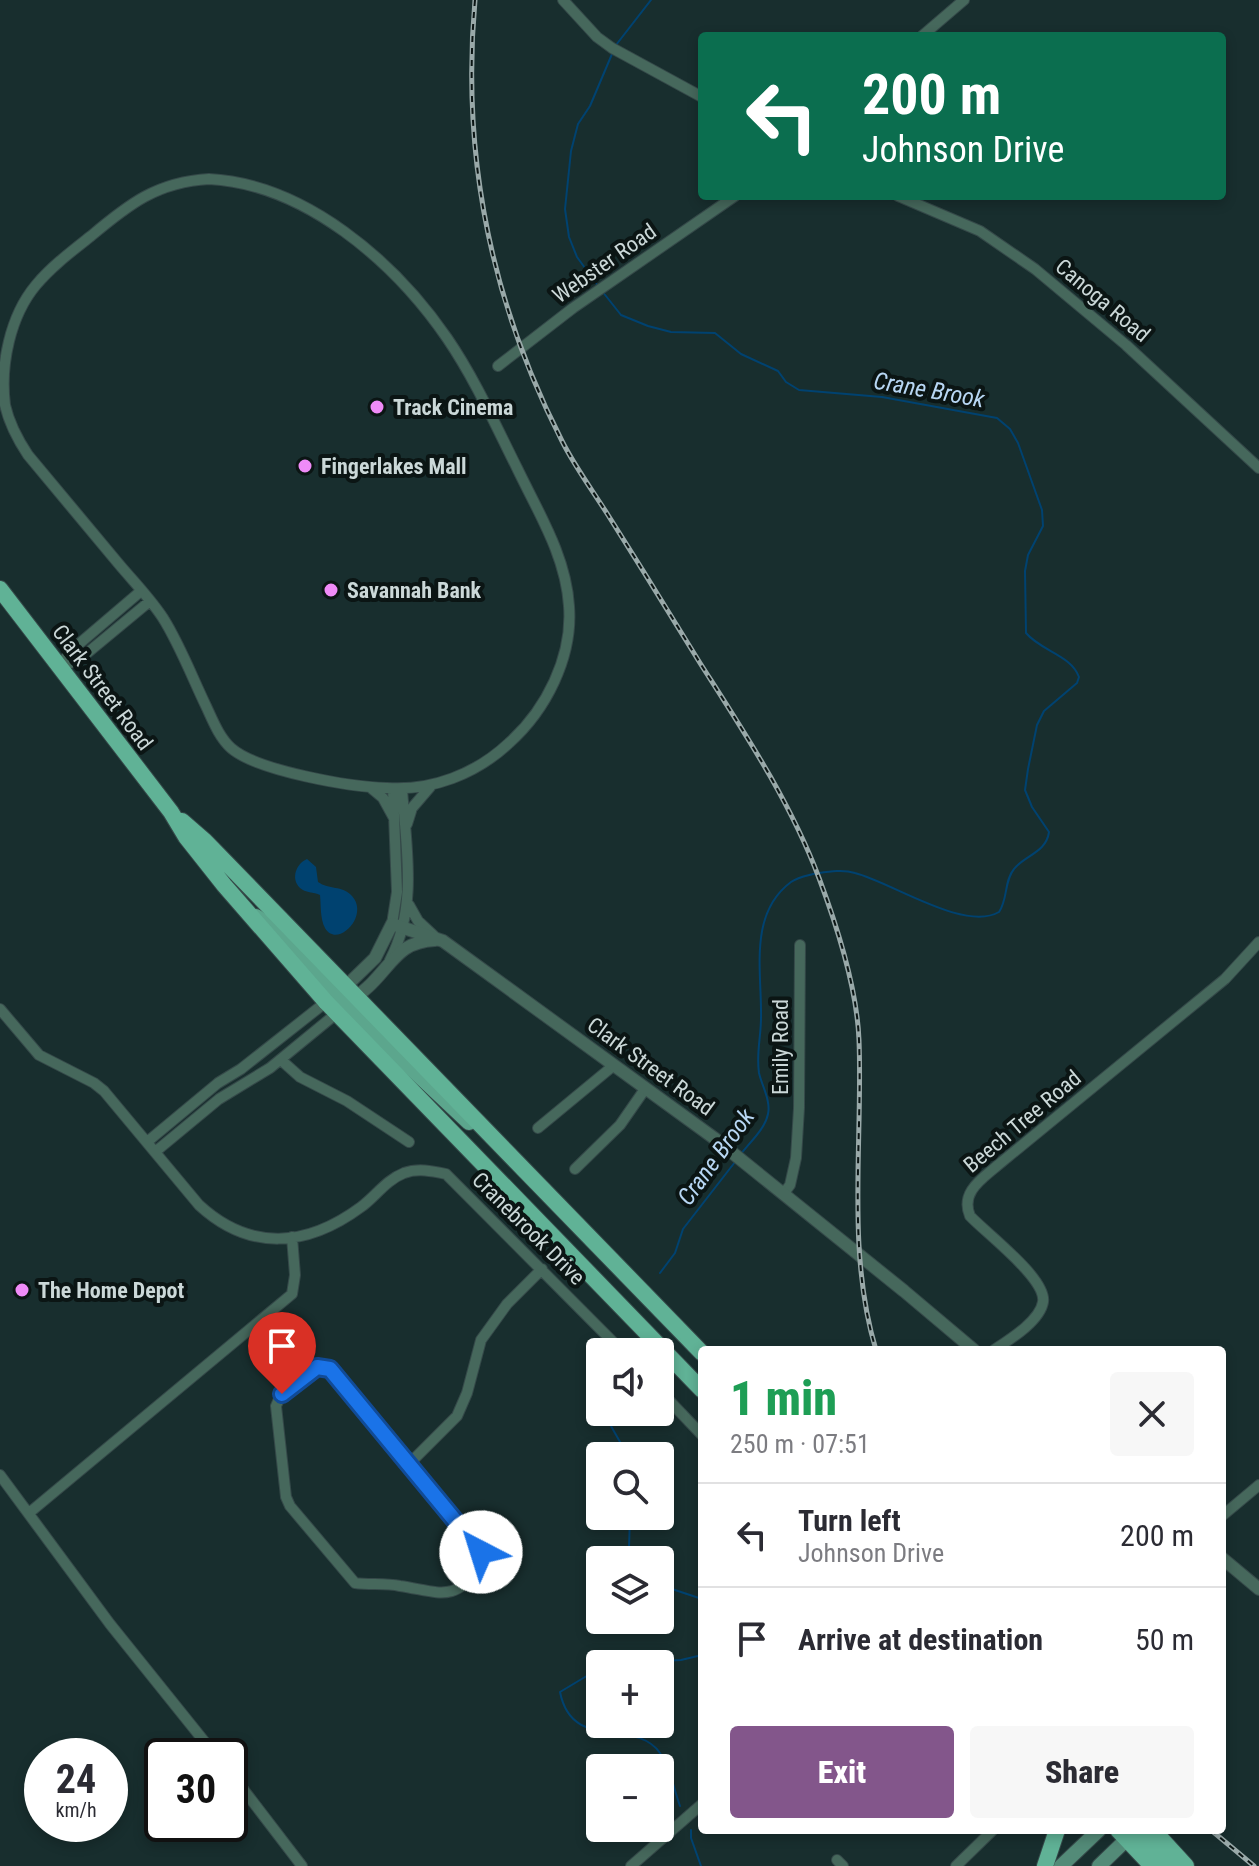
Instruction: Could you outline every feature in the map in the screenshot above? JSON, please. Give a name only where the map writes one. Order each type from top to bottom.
[{"type":"highway","name":"Clark Street Road","points":[[0,589],[171,812],[186,837],[245,909],[341,1000]]},
{"type":"highway","name":"Clark Street Road","points":[[171,812],[205,841],[341,1000],[698,1386]]},
{"type":"highway","points":[[341,1000],[510,1155],[698,1349]]},
{"type":"highway","points":[[1045,1866],[1056,1834]]},
{"type":"highway","points":[[1128,1834],[1152,1866]]},
{"type":"highway","points":[[1129,1834],[1169,1866]]},
{"type":"highway","points":[[1157,1834],[1186,1866]]},
{"type":"main road","points":[[1061,1866],[1095,1834]]},
{"type":"main road","points":[[1099,1866],[1124,1834]]},
{"type":"street","points":[[563,0],[597,37],[698,95]]},
{"type":"street","points":[[927,32],[964,0]]},
{"type":"street","points":[[198,179],[230,180],[255,185],[294,202],[360,246],[396,277],[434,321],[481,396],[543,521],[561,565],[569,608],[561,662],[541,707],[495,756],[431,786],[371,788],[268,767],[250,761],[233,750],[216,728],[169,628],[141,591],[28,455],[20,441],[6,408],[4,391],[8,341],[20,309],[44,276],[140,197],[198,179]]},
{"type":"street","name":"Webster Road","points":[[498,366],[591,296],[729,200]]},
{"type":"street","name":"Canoga Road","points":[[907,200],[980,231],[1035,269],[1126,345],[1259,468]]},
{"type":"street","points":[[60,667],[73,649],[141,591]]},
{"type":"street","points":[[60,667],[80,659],[150,601]]},
{"type":"street","points":[[405,834],[412,808],[431,786]]},
{"type":"street","points":[[371,788],[383,798],[395,821]]},
{"type":"street","points":[[389,961],[397,926],[395,821],[398,789]]},
{"type":"street","points":[[398,789],[405,834],[408,902],[418,921],[439,939]]},
{"type":"street","points":[[155,1152],[219,1099],[281,1060],[341,1000],[375,958],[397,926],[408,902]]},
{"type":"street","name":"Clark Street Road","points":[[397,926],[439,939],[703,1131],[784,1193],[969,1346]]},
{"type":"street","points":[[147,1142],[285,1033],[372,983],[389,961],[415,943],[439,939]]},
{"type":"street","name":"Beech Tree Road","points":[[999,1346],[1037,1315],[1043,1295],[1036,1279],[970,1216],[967,1206],[970,1192],[998,1165],[1225,979],[1259,942]]},
{"type":"street","name":"Emily Road","points":[[784,1193],[790,1185],[796,1158],[800,945]]},
{"type":"street","name":"Cranebrook Drive","points":[[0,1009],[39,1055],[104,1091],[212,1216],[247,1236],[281,1240],[328,1227],[362,1206],[400,1175],[424,1170],[446,1174],[609,1338]]},
{"type":"street","points":[[285,1033],[278,1046],[281,1060],[300,1077],[347,1101],[409,1142]]},
{"type":"street","points":[[538,1128],[613,1066]]},
{"type":"street","points":[[575,1169],[620,1125],[645,1089]]},
{"type":"street","points":[[29,1513],[292,1294],[295,1275],[292,1237]]},
{"type":"street","points":[[409,1464],[457,1416],[467,1393],[476,1352],[499,1315],[542,1269]]},
{"type":"street","points":[[325,1366],[409,1464],[486,1559],[485,1566],[478,1573],[449,1593],[398,1585],[361,1584],[351,1580],[288,1501],[276,1410],[278,1399],[309,1372],[325,1366]]},
{"type":"street","points":[[674,1406],[698,1431]]},
{"type":"street","points":[[0,1475],[110,1624],[202,1738]]},
{"type":"street","points":[[1226,1513],[1259,1485]]},
{"type":"street","points":[[1226,1561],[1259,1589]]},
{"type":"street","points":[[248,1796],[302,1866]]},
{"type":"street","points":[[631,1866],[698,1807]]},
{"type":"street","points":[[956,1866],[989,1834]]},
{"type":"water","points":[[307,859],[316,867],[318,882],[352,896],[357,912],[355,920],[344,932],[337,935],[325,928],[320,895],[304,891],[297,884],[296,871]]},
{"type":"waterway","name":"Crane Brook","points":[[616,45],[651,0]]},
{"type":"waterway","name":"Crane Brook","points":[[598,286],[577,257],[569,237],[565,209],[571,151],[578,124],[590,106],[612,54]]},
{"type":"waterway","name":"Crane Brook","points":[[602,291],[621,315],[648,326],[671,332],[715,333],[741,354],[778,371],[786,382],[799,390],[882,397],[997,418],[1010,429],[1018,443],[1042,510],[1043,526],[1028,555],[1025,571],[1026,633],[1063,658],[1079,677],[1077,683],[1044,711],[1037,725],[1025,790],[1049,832],[1044,845],[1011,874],[999,912],[967,916],[948,911],[870,878],[845,871],[799,878],[777,895],[768,910],[760,945],[758,1066],[769,1109],[761,1130],[741,1154]]},
{"type":"waterway","name":"Crane Brook","points":[[660,1273],[675,1253],[683,1229],[735,1162]]},
{"type":"waterway","points":[[611,1426],[620,1442]]},
{"type":"waterway","points":[[629,1546],[630,1530]]},
{"type":"waterway","points":[[674,1590],[698,1598]]},
{"type":"waterway","points":[[674,1660],[698,1656]]},
{"type":"waterway","points":[[586,1676],[560,1692],[567,1711],[586,1727]]},
{"type":"waterway","points":[[638,1738],[660,1753],[680,1806]]},
{"type":"waterway","points":[[691,1830],[701,1866]]},
{"type":"railway","points":[[475,0],[472,58],[478,171],[487,227],[516,335],[537,389],[567,451],[780,794],[807,849],[839,937],[850,979],[859,1040],[858,1235],[861,1274],[875,1346]]},
{"type":"railway","points":[[1216,1834],[1254,1866]]},
{"type":"place","name":"Track Cinema","points":[[377,407]]},
{"type":"place","name":"Fingerlakes Mall","points":[[305,466]]},
{"type":"place","name":"Savannah Bank","points":[[331,590]]},
{"type":"place","name":"The Home Depot","points":[[22,1290]]},
{"type":"route","points":[[282,1394],[317,1367],[330,1369],[481,1552]]}]
